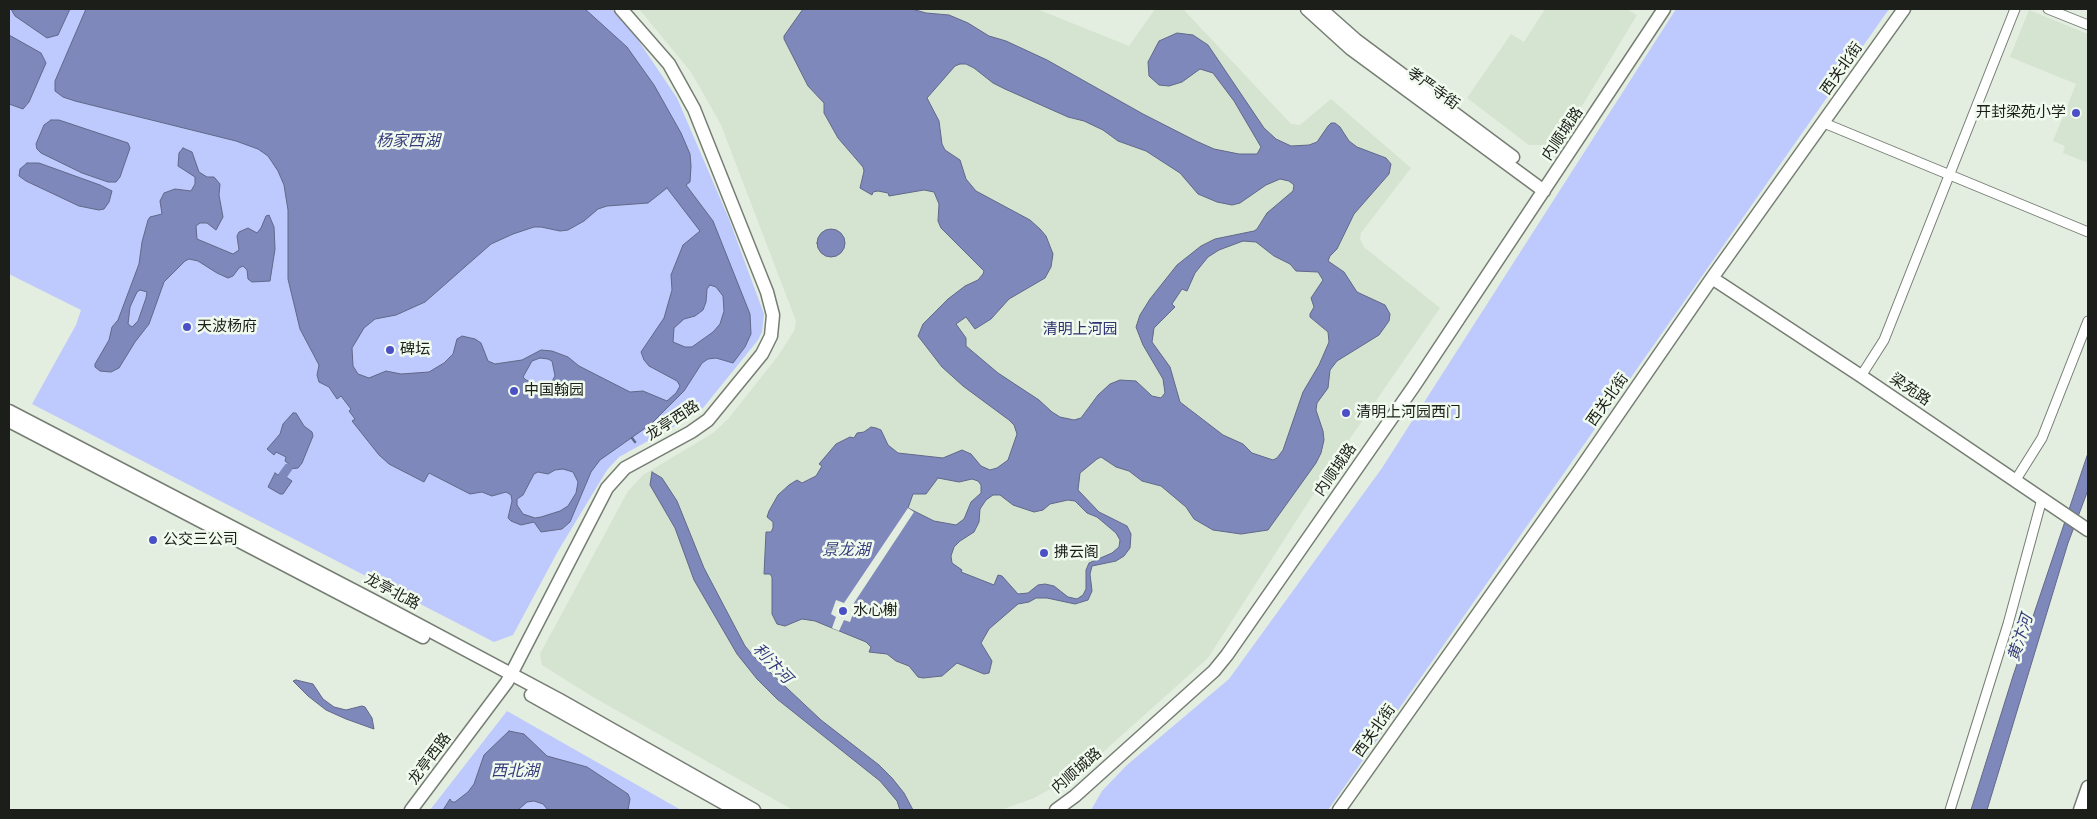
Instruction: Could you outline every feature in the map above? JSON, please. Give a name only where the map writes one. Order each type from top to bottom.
[{"type":"street","name":"龙亭西路","points":[[411,810],[509,678],[606,488],[625,468],[692,432],[714,413],[762,354],[772,328],[772,308],[767,292],[694,109],[670,64],[621,9]]},
{"type":"street","name":"孝严寺街","points":[[1308,9],[1350,49],[1547,187]]},
{"type":"street","name":"孝严寺街","points":[[1321,9],[1356,40],[1547,187]]},
{"type":"street","name":"内顺城路","points":[[1056,810],[1075,796],[1222,662],[1414,386],[1664,9]]},
{"type":"street","name":"西关北街","points":[[1340,810],[1568,487],[1712,278],[1904,9]]},
{"type":"street","points":[[1861,376],[1884,340],[2015,9]]},
{"type":"street","points":[[2048,9],[2088,25]]},
{"type":"street","points":[[1824,123],[2088,232]]},
{"type":"street","name":"梁苑路","points":[[1712,278],[1861,376],[2088,530]]},
{"type":"street","points":[[2015,481],[2042,438],[2088,321]]},
{"type":"street","name":"龙亭北路","points":[[9,411],[374,601],[736,810]]},
{"type":"street","name":"龙亭北路","points":[[9,421],[509,678],[754,810]]},
{"type":"street","points":[[1950,810],[2045,501]]},
{"type":"street","points":[[2080,810],[2088,787]]},
{"type":"shaded area","points":[[9,9],[612,9],[632,31],[677,98],[729,219],[764,314],[762,332],[758,340],[703,408],[693,416],[619,457],[607,470],[558,551],[513,635],[494,642],[32,404],[76,325],[81,310],[9,274]]},
{"type":"shaded area","name":"清明上河园","points":[[639,9],[1037,9],[1129,46],[1155,9],[1183,9],[1291,124],[1300,125],[1331,99],[1411,168],[1361,233],[1360,239],[1364,247],[1440,308],[1338,456],[1208,658],[1093,761],[1063,782],[1034,798],[1001,810],[793,810],[593,697],[542,665],[540,654],[628,491],[643,475],[713,433],[728,419],[778,356],[794,331],[796,321],[721,125],[691,72]]},
{"type":"shaded area","points":[[1545,9],[1627,9],[1637,15],[1562,139],[1553,145],[1529,145],[1467,98],[1511,34],[1524,42]]},
{"type":"shaded area","points":[[1676,9],[1889,9],[1328,810],[1091,810],[1102,791],[1127,765],[1229,679],[1382,468]]},
{"type":"shaded area","points":[[2029,10],[2088,34],[2088,163],[2063,153],[2065,146],[2053,141],[2076,84],[2010,57]]},
{"type":"shaded area","name":"西北湖","points":[[507,711],[681,810],[430,810]]},
{"type":"water","points":[[11,9],[70,9],[58,35],[47,38],[15,16]]},
{"type":"water","name":"杨家西湖","points":[[86,9],[585,9],[627,47],[654,85],[681,133],[690,154],[690,182],[686,185],[713,221],[750,314],[751,334],[745,347],[733,363],[716,358],[708,359],[702,363],[684,391],[651,424],[600,460],[591,472],[570,522],[562,529],[541,532],[534,522],[521,525],[508,518],[512,501],[511,495],[506,492],[492,496],[482,492],[470,494],[429,473],[424,482],[389,464],[379,455],[352,421],[355,419],[349,411],[351,409],[341,396],[337,399],[329,387],[319,382],[317,375],[319,365],[300,329],[288,279],[288,210],[284,185],[278,171],[268,156],[258,149],[236,141],[63,97],[55,91],[55,81]],"holes":[[[667,188],[700,231],[683,245],[671,275],[672,290],[664,318],[641,352],[649,366],[677,381],[680,386],[676,393],[667,401],[643,391],[630,392],[579,366],[568,357],[552,351],[541,350],[522,360],[495,364],[488,361],[481,343],[475,339],[462,336],[457,339],[453,354],[444,363],[429,372],[401,374],[386,371],[369,378],[358,374],[353,366],[352,348],[364,328],[375,319],[396,315],[425,302],[491,244],[534,227],[560,231],[568,230],[584,221],[598,209],[607,206],[648,203]],[[710,285],[716,287],[723,296],[724,311],[720,324],[713,332],[692,347],[685,347],[673,342],[674,328],[684,319],[695,316],[703,310],[707,289]],[[540,358],[552,361],[555,376],[548,386],[540,386],[523,377],[532,361]],[[563,469],[573,472],[578,482],[576,493],[568,506],[560,511],[541,517],[535,518],[523,514],[517,505],[517,499],[523,495],[534,474],[538,472],[548,474],[555,470]]]},
{"type":"water","name":"景龙湖","points":[[803,9],[912,9],[926,13],[949,15],[968,23],[989,36],[1006,41],[1047,60],[1143,114],[1196,141],[1214,149],[1239,154],[1257,154],[1261,147],[1234,101],[1213,73],[1200,69],[1182,82],[1169,86],[1159,85],[1149,76],[1148,62],[1159,41],[1177,33],[1193,35],[1208,45],[1264,128],[1276,139],[1291,146],[1309,145],[1317,142],[1328,126],[1331,123],[1335,123],[1349,141],[1357,147],[1386,158],[1391,164],[1389,174],[1354,214],[1337,249],[1328,261],[1344,272],[1357,292],[1385,305],[1390,314],[1389,321],[1379,335],[1337,361],[1330,370],[1328,388],[1317,403],[1316,410],[1323,431],[1324,440],[1321,453],[1316,463],[1268,530],[1241,534],[1213,530],[1194,519],[1186,507],[1161,486],[1142,481],[1129,471],[1116,467],[1101,457],[1080,473],[1078,490],[1099,512],[1127,526],[1131,534],[1130,548],[1124,556],[1116,561],[1092,566],[1090,574],[1092,591],[1088,600],[1075,604],[1047,598],[1036,598],[1029,602],[1018,604],[989,629],[981,643],[992,661],[989,673],[984,674],[957,663],[942,676],[918,677],[909,666],[896,661],[887,654],[869,652],[871,647],[866,642],[815,621],[802,619],[785,626],[777,624],[772,614],[772,577],[770,574],[764,574],[766,532],[771,532],[773,528],[773,522],[767,517],[778,495],[789,485],[797,480],[802,483],[816,476],[822,466],[819,464],[836,444],[850,437],[854,438],[857,433],[864,432],[871,427],[881,430],[888,445],[898,453],[943,458],[962,450],[971,454],[981,466],[990,470],[997,468],[1008,460],[1017,434],[1014,425],[1009,420],[963,386],[942,367],[918,336],[923,324],[948,299],[965,286],[978,280],[984,271],[941,228],[938,221],[939,204],[934,192],[924,190],[889,196],[888,193],[878,191],[873,192],[872,195],[860,188],[864,171],[863,167],[838,138],[824,113],[824,103],[808,86],[784,36]],"holes":[[[966,64],[1005,89],[1068,117],[1084,121],[1103,130],[1118,141],[1146,151],[1180,173],[1198,194],[1217,202],[1232,205],[1240,203],[1266,185],[1280,179],[1289,181],[1294,185],[1293,191],[1267,213],[1257,229],[1215,239],[1201,246],[1177,265],[1140,315],[1136,327],[1143,345],[1163,379],[1165,393],[1161,398],[1152,396],[1136,381],[1120,380],[1110,384],[1098,395],[1081,418],[1074,420],[1060,417],[1039,400],[998,373],[966,346],[966,338],[956,324],[966,317],[975,329],[991,319],[1009,299],[1045,278],[1051,267],[1053,254],[1046,236],[1040,229],[1030,220],[976,191],[966,179],[960,160],[945,150],[942,144],[939,121],[927,98],[955,66]],[[1243,241],[1256,242],[1274,256],[1290,264],[1296,271],[1318,272],[1323,280],[1311,298],[1314,307],[1310,317],[1328,332],[1329,342],[1319,365],[1303,392],[1283,450],[1273,460],[1252,453],[1243,444],[1223,435],[1180,402],[1170,367],[1152,342],[1154,328],[1175,307],[1172,304],[1182,289],[1187,291],[1195,273],[1208,257],[1219,250]],[[938,478],[959,482],[972,479],[978,481],[981,485],[981,493],[971,502],[964,519],[956,525],[934,521],[908,508],[913,494],[926,494]],[[993,495],[1000,495],[1013,505],[1034,512],[1043,510],[1050,504],[1068,500],[1075,501],[1087,513],[1097,517],[1116,533],[1120,540],[1119,547],[1112,553],[1089,563],[1086,570],[1086,589],[1083,595],[1077,599],[1068,597],[1054,586],[1045,584],[1038,585],[1028,593],[1018,594],[1002,576],[998,575],[994,585],[961,572],[962,570],[952,563],[951,556],[954,547],[974,532],[979,522],[980,509],[986,500]]]},
{"type":"water","points":[[9,35],[41,53],[46,63],[29,102],[23,109],[9,104]]},
{"type":"water","points":[[51,120],[59,120],[128,143],[130,148],[120,177],[116,182],[108,182],[82,173],[41,153],[37,149],[36,144],[44,125]]},
{"type":"water","points":[[183,148],[192,152],[199,172],[207,177],[214,177],[220,184],[219,195],[223,217],[216,230],[207,223],[200,223],[196,226],[197,239],[233,254],[239,250],[237,236],[239,232],[248,228],[257,233],[266,216],[269,215],[274,227],[275,249],[270,281],[252,282],[248,279],[247,270],[243,266],[233,276],[228,278],[198,261],[189,259],[185,261],[164,282],[149,324],[119,368],[111,372],[100,371],[95,367],[95,364],[109,340],[112,327],[118,320],[139,264],[148,220],[150,217],[162,214],[160,201],[164,193],[175,189],[191,191],[195,184],[195,177],[178,166],[179,153]],"holes":[[[140,290],[147,292],[138,321],[132,327],[128,324],[130,307],[137,292]]]},
{"type":"water","points":[[27,163],[39,163],[100,185],[112,191],[109,202],[104,209],[99,210],[79,206],[26,181],[19,176],[20,169]]},
{"type":"water","points":[[831,229],[841,233],[845,243],[841,253],[831,257],[821,253],[817,243],[821,233]]},
{"type":"water","points":[[293,413],[296,413],[304,426],[312,432],[313,436],[302,463],[298,468],[289,469],[289,464],[285,461],[286,457],[276,452],[274,455],[267,449],[280,434],[283,424]]},
{"type":"water","points":[[2088,453],[2088,490],[2068,543],[1987,810],[1971,810],[2013,676]]},
{"type":"water","points":[[652,472],[662,478],[677,501],[704,568],[745,646],[756,659],[821,720],[879,765],[904,793],[913,810],[900,810],[897,801],[880,781],[777,699],[757,679],[737,654],[694,580],[675,528],[650,485]]},
{"type":"water","points":[[275,473],[278,475],[280,473],[292,481],[283,494],[268,487]]},
{"type":"water","points":[[293,681],[313,684],[323,699],[334,707],[346,710],[365,707],[372,718],[374,729],[326,710]]},
{"type":"water","name":"西北湖","points":[[509,731],[524,734],[547,756],[587,767],[628,794],[630,799],[628,810],[548,810],[543,804],[534,801],[527,802],[518,810],[443,810],[450,799],[452,802],[455,802],[468,792],[474,784],[484,755]]},
{"type":"pier","points":[[908,508],[914,512],[852,606],[855,608],[850,622],[844,620],[839,631],[832,628],[836,617],[831,614],[836,600],[844,603]]},
{"type":"waterway","points":[[632,438],[635,442]]},
{"type":"waterway","points":[[283,475],[288,468]]},
{"type":"place","name":"开封梁苑小学","points":[[2076,113]]},
{"type":"place","name":"天波杨府","points":[[187,327]]},
{"type":"place","name":"碑坛","points":[[390,350]]},
{"type":"place","name":"中国翰园","points":[[514,391]]},
{"type":"place","name":"清明上河园西门","points":[[1346,413]]},
{"type":"place","name":"公交三公司","points":[[153,540]]},
{"type":"place","name":"拂云阁","points":[[1044,553]]},
{"type":"place","name":"水心榭","points":[[843,611]]},
{"type":"water label","name":"黄汴河","points":[[2021,638]]},
{"type":"water label","name":"利汴河","points":[[772,664]]}]
